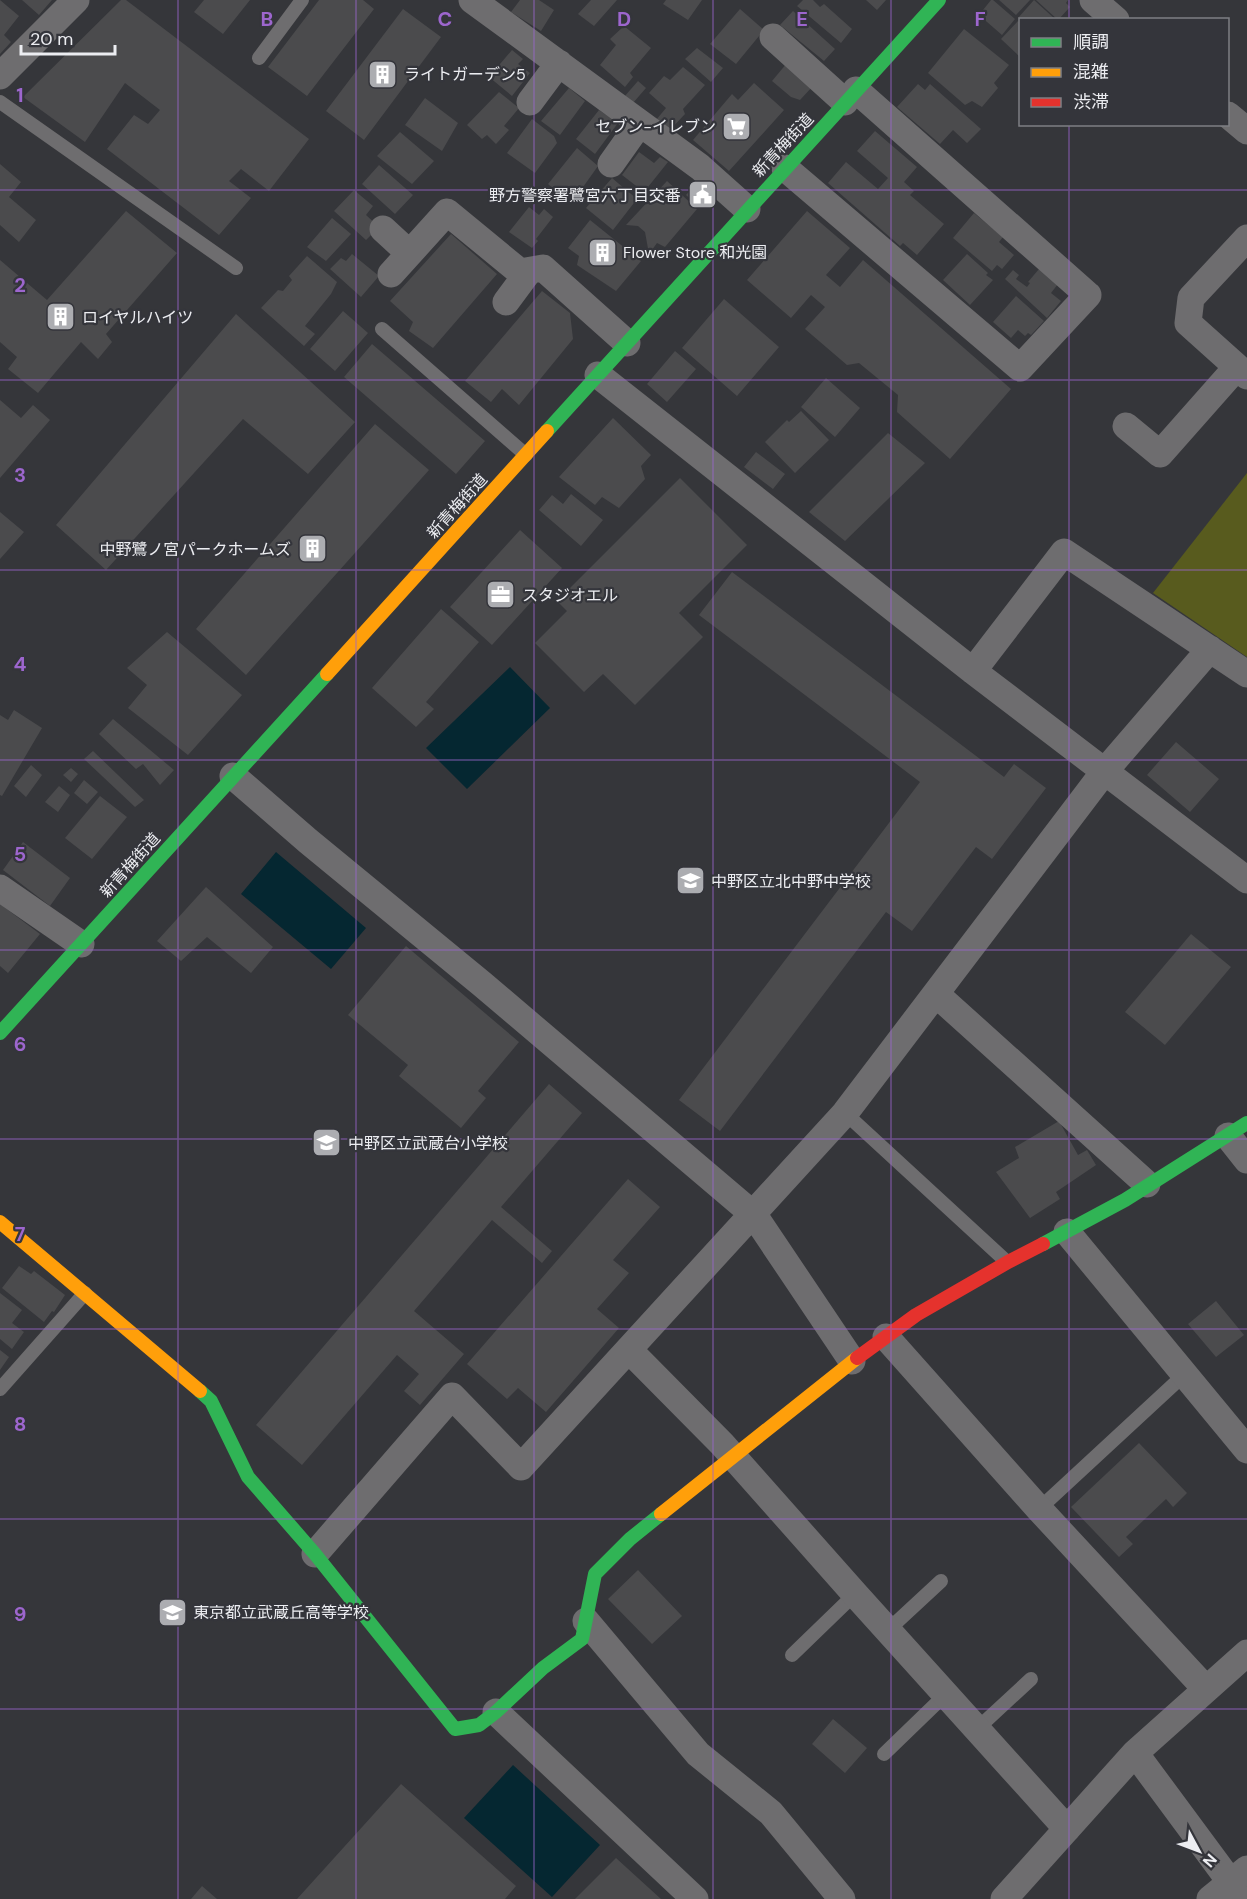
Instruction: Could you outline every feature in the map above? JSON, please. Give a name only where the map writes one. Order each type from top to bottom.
[{"type":"street","points":[[0,76],[76,0]]},
{"type":"street","name":"新青梅街道","points":[[0,1033],[747,208],[939,0]]},
{"type":"street","points":[[1093,0],[1114,18]]},
{"type":"street","points":[[487,4],[559,63],[700,167],[747,208]]},
{"type":"street","points":[[773,37],[851,96],[1088,295],[1020,368],[785,168]]},
{"type":"street","points":[[530,102],[559,63]]},
{"type":"street","points":[[1229,117],[1247,131]]},
{"type":"street","points":[[610,164],[640,123]]},
{"type":"street","points":[[391,274],[447,212],[520,272],[543,268],[627,343]]},
{"type":"street","points":[[383,229],[409,253]]},
{"type":"street","points":[[1126,426],[1160,454],[1242,372],[1188,323],[1191,298],[1247,238]]},
{"type":"street","points":[[506,302],[529,271]]},
{"type":"street","points":[[598,375],[973,671],[1247,880]]},
{"type":"street","points":[[973,671],[1064,552],[1247,674]]},
{"type":"street","points":[[315,1554],[452,1396],[522,1467],[845,1113],[1104,772],[1210,649]]},
{"type":"street","points":[[233,776],[754,1215],[852,1361]]},
{"type":"street","points":[[0,888],[81,944]]},
{"type":"street","points":[[936,994],[1147,1184]]},
{"type":"street","points":[[0,1222],[211,1401],[248,1477],[315,1554],[455,1729],[479,1725],[543,1668],[582,1639],[595,1574],[630,1539],[852,1361],[916,1315],[1008,1262],[1125,1200],[1147,1184],[1238,1130],[1247,1160]]},
{"type":"street","points":[[1067,1232],[1247,1450]]},
{"type":"street","points":[[886,1337],[1039,1509],[1205,1689]]},
{"type":"street","points":[[629,1350],[733,1457],[1067,1829]]},
{"type":"street","points":[[586,1621],[698,1755],[771,1813],[842,1899]]},
{"type":"street","points":[[1004,1899],[1135,1753],[1247,1653]]},
{"type":"street","points":[[496,1712],[695,1899]]},
{"type":"street","points":[[1135,1753],[1240,1884],[1210,1899]]},
{"type":"lane","points":[[258,58],[302,0]]},
{"type":"lane","points":[[0,102],[237,268]]},
{"type":"lane","points":[[382,329],[526,454]]},
{"type":"lane","points":[[845,1113],[1008,1262]]},
{"type":"lane","points":[[0,1389],[85,1293]]},
{"type":"lane","points":[[1039,1509],[1185,1374]]},
{"type":"lane","points":[[887,1630],[941,1581]]},
{"type":"lane","points":[[792,1655],[855,1594]]},
{"type":"lane","points":[[977,1729],[1031,1679]]},
{"type":"lane","points":[[884,1754],[945,1695]]},
{"type":"shaded area","points":[[1247,473],[1247,657],[1153,593]]},
{"type":"water","points":[[510,667],[550,708],[467,789],[426,748]]},
{"type":"water","points":[[276,852],[366,928],[331,969],[241,894]]},
{"type":"water","points":[[513,1765],[600,1845],[552,1897],[464,1818]]},
{"type":"building","points":[[0,0],[19,16],[4,35],[11,42],[0,54]]},
{"type":"building","points":[[22,0],[52,0],[39,15]]},
{"type":"building","points":[[121,0],[126,0],[309,139],[269,191],[241,169],[229,181],[251,198],[219,235],[107,149],[134,115],[148,124],[160,110],[125,83],[85,142],[23,97]]},
{"type":"building","points":[[204,0],[250,0],[223,34],[194,12]]},
{"type":"building","points":[[319,0],[363,0],[374,9],[307,96],[268,67]]},
{"type":"building","points":[[520,0],[539,0],[554,10],[541,31],[511,12]]},
{"type":"building","points":[[591,0],[617,0],[594,26],[578,14]]},
{"type":"building","points":[[666,0],[702,0],[688,20],[663,4]]},
{"type":"building","points":[[803,0],[813,0],[820,7],[824,4],[852,29],[841,43],[797,6]]},
{"type":"building","points":[[866,0],[886,0],[877,10]]},
{"type":"building","points":[[991,0],[1015,19],[1002,35],[979,15]]},
{"type":"building","points":[[999,0],[1030,0],[1016,15]]},
{"type":"building","points":[[1034,0],[1054,18],[1019,19]]},
{"type":"building","points":[[1036,0],[1068,0],[1066,3],[1070,7],[1060,18],[1056,18]]},
{"type":"building","name":"ライトガーデン5","points":[[403,9],[441,37],[364,140],[326,111]]},
{"type":"building","points":[[740,9],[764,30],[736,64],[710,44]]},
{"type":"building","points":[[793,11],[835,49],[824,61],[780,25]]},
{"type":"building","points":[[1018,21],[1019,56],[1001,39]]},
{"type":"building","points":[[624,26],[651,48],[630,73],[633,77],[625,87],[600,65],[616,45],[610,39]]},
{"type":"building","points":[[964,29],[1009,65],[994,83],[998,88],[982,107],[972,101],[965,105],[928,73]]},
{"type":"building","points":[[697,48],[723,68],[711,82],[685,59]]},
{"type":"building","points":[[512,50],[523,59],[518,64],[530,73],[512,96],[489,77]]},
{"type":"building","points":[[787,63],[813,86],[800,100],[791,97],[772,81]]},
{"type":"building","points":[[683,67],[705,85],[683,109],[685,114],[670,130],[656,120],[666,108],[649,93],[664,76],[670,80]]},
{"type":"building","points":[[638,81],[646,88],[633,103],[624,97]]},
{"type":"building","points":[[754,83],[784,110],[729,171],[693,140],[732,94],[738,100]]},
{"type":"building","points":[[918,84],[925,90],[930,84],[981,129],[967,143],[953,130],[940,144],[897,107]]},
{"type":"building","points":[[569,88],[585,101],[560,135],[541,121]]},
{"type":"building","points":[[499,92],[519,108],[504,126],[509,130],[496,144],[487,135],[482,139],[467,125]]},
{"type":"building","points":[[425,98],[458,123],[442,151],[405,125]]},
{"type":"building","points":[[599,110],[618,123],[595,154],[576,139]]},
{"type":"building","points":[[532,119],[554,136],[557,143],[535,173],[507,153]]},
{"type":"building","points":[[875,131],[917,167],[904,182],[914,191],[910,195],[944,224],[917,255],[903,243],[900,246],[828,183],[846,162],[878,189],[888,178],[857,151]]},
{"type":"building","points":[[400,132],[434,161],[412,184],[377,156]]},
{"type":"building","points":[[577,148],[598,166],[576,197],[569,193],[564,198],[548,184]]},
{"type":"building","points":[[639,152],[654,163],[660,157],[668,162],[644,192],[622,175]]},
{"type":"building","points":[[0,164],[21,182],[9,197],[36,220],[19,242],[0,225]]},
{"type":"building","points":[[379,165],[413,195],[395,214],[362,184]]},
{"type":"building","points":[[612,178],[637,199],[613,230],[586,208]]},
{"type":"building","points":[[667,181],[697,209],[665,247],[657,243],[649,254],[645,232],[638,226],[626,225]]},
{"type":"building","points":[[696,184],[708,195],[698,206],[686,195]]},
{"type":"building","points":[[354,190],[373,206],[366,215],[379,227],[366,240],[334,211]]},
{"type":"building","points":[[529,207],[539,215],[544,209],[553,217],[532,248],[509,232]]},
{"type":"building","name":"ロイヤルハイツ","points":[[126,211],[177,253],[106,334],[112,342],[98,359],[81,342],[38,393],[8,369],[17,357],[0,342],[0,260],[47,300]]},
{"type":"building","points":[[807,211],[850,248],[826,275],[840,287],[863,260],[1011,389],[950,459],[897,412],[898,395],[859,363],[847,365],[805,329],[825,307],[811,295],[791,318],[747,280]]},
{"type":"building","points":[[974,213],[1003,237],[999,242],[1014,255],[1002,269],[997,265],[992,271],[953,238]]},
{"type":"building","points":[[332,218],[351,234],[326,261],[307,247]]},
{"type":"building","name":"Flower Store 和光園","points":[[590,220],[641,261],[616,291],[577,265],[579,256],[568,248]]},
{"type":"building","points":[[451,234],[497,274],[433,348],[409,331],[413,322],[390,301]]},
{"type":"building","points":[[352,254],[379,276],[361,297],[330,269],[341,258],[346,261]]},
{"type":"building","points":[[967,254],[993,280],[970,305],[943,280]]},
{"type":"building","points":[[307,256],[337,282],[331,294],[305,326],[315,334],[304,346],[261,308],[278,290],[283,291],[292,280],[289,276]]},
{"type":"building","points":[[1039,269],[1058,284],[1051,293],[1061,301],[1047,318],[1005,279],[1013,270],[1019,275],[1016,279],[1027,287],[1030,283],[1028,282]]},
{"type":"building","points":[[542,291],[570,313],[573,339],[519,405],[502,389],[491,402],[465,381]]},
{"type":"building","points":[[1016,296],[1044,321],[1031,335],[1028,333],[1025,336],[1018,330],[1011,338],[993,322]]},
{"type":"building","points":[[724,299],[779,347],[737,396],[682,348]]},
{"type":"building","points":[[343,311],[368,333],[335,371],[310,349]]},
{"type":"building","points":[[236,314],[355,422],[308,474],[243,419],[106,570],[56,525]]},
{"type":"building","points":[[372,344],[485,441],[456,474],[344,377]]},
{"type":"building","points":[[675,351],[696,369],[667,402],[647,384]]},
{"type":"building","points":[[826,378],[860,408],[835,437],[801,407]]},
{"type":"building","points":[[0,400],[21,418],[33,405],[50,420],[0,478]]},
{"type":"building","points":[[801,411],[829,440],[795,473],[765,442],[787,420],[789,422]]},
{"type":"building","points":[[613,418],[651,455],[641,466],[645,479],[619,508],[602,497],[595,505],[559,477]]},
{"type":"building","name":"中野鷺ノ宮パークホームズ","points":[[375,424],[429,470],[246,675],[196,629]]},
{"type":"building","points":[[888,433],[925,463],[845,541],[809,512]]},
{"type":"building","points":[[756,452],[785,474],[773,489],[744,467]]},
{"type":"building","points":[[680,478],[747,545],[679,613],[703,637],[635,705],[603,674],[584,692],[535,643],[567,611],[557,601]]},
{"type":"building","points":[[571,494],[603,520],[581,546],[539,510],[552,495],[563,504]]},
{"type":"building","points":[[0,512],[24,532],[0,559]]},
{"type":"building","points":[[520,530],[562,568],[492,645],[450,607]]},
{"type":"building","points":[[732,572],[1004,777],[1014,764],[1046,788],[992,859],[976,847],[912,931],[886,912],[720,1131],[679,1100],[920,782],[699,615]]},
{"type":"building","points":[[441,609],[479,642],[426,702],[434,709],[416,727],[372,688]]},
{"type":"building","points":[[167,632],[242,695],[188,755],[128,708],[147,685],[127,668]]},
{"type":"building","points":[[14,710],[42,728],[2,796],[0,795],[0,715],[8,720]]},
{"type":"building","points":[[113,719],[174,770],[160,785],[143,764],[136,769],[99,734]]},
{"type":"building","points":[[1176,742],[1219,779],[1190,812],[1147,775]]},
{"type":"building","points":[[93,751],[144,800],[135,807],[84,759]]},
{"type":"building","points":[[31,765],[42,775],[26,797],[14,786]]},
{"type":"building","points":[[71,768],[78,774],[71,782],[63,775]]},
{"type":"building","points":[[84,780],[98,792],[87,804],[74,793]]},
{"type":"building","points":[[59,786],[70,795],[58,812],[45,802]]},
{"type":"building","points":[[100,796],[127,817],[92,859],[65,838]]},
{"type":"building","points":[[23,842],[70,878],[50,906],[3,870]]},
{"type":"building","points":[[206,887],[273,947],[251,973],[207,937],[181,961],[157,941]]},
{"type":"building","points":[[0,904],[40,934],[8,973],[0,966]]},
{"type":"building","points":[[1191,934],[1231,967],[1165,1045],[1125,1012]]},
{"type":"building","points":[[406,946],[519,1042],[478,1091],[486,1098],[461,1128],[399,1076],[408,1065],[348,1015]]},
{"type":"building","points":[[549,1084],[582,1113],[501,1207],[552,1251],[542,1263],[492,1220],[414,1311],[464,1354],[420,1405],[404,1391],[419,1374],[397,1355],[302,1465],[256,1425]]},
{"type":"building","points":[[1059,1121],[1078,1155],[1087,1150],[1096,1165],[1056,1192],[1060,1199],[1030,1218],[996,1172],[1019,1158],[1015,1147]]},
{"type":"building","points":[[628,1179],[660,1207],[613,1260],[629,1273],[597,1309],[619,1328],[546,1412],[518,1388],[507,1399],[467,1364]]},
{"type":"building","points":[[19,1266],[31,1274],[34,1271],[65,1295],[44,1322],[2,1288]]},
{"type":"building","points":[[0,1293],[22,1310],[12,1323],[24,1332],[12,1349],[0,1339]]},
{"type":"building","points":[[1216,1301],[1244,1335],[1216,1357],[1188,1324]]},
{"type":"building","points":[[0,1350],[9,1357],[0,1370]]},
{"type":"building","points":[[1139,1443],[1187,1493],[1173,1507],[1166,1499],[1126,1537],[1133,1544],[1119,1557],[1071,1507]]},
{"type":"building","points":[[638,1570],[682,1616],[652,1644],[608,1599]]},
{"type":"building","points":[[833,1719],[867,1748],[845,1773],[812,1744]]},
{"type":"building","points":[[401,1784],[516,1886],[505,1899],[297,1899]]},
{"type":"building","points":[[616,1858],[661,1899],[575,1899]]},
{"type":"building","points":[[202,1886],[217,1899],[191,1899]]},
{"type":"traffic: fast","points":[[547,431],[939,0]]},
{"type":"traffic: fast","points":[[0,1033],[327,674]]},
{"type":"traffic: fast","points":[[1043,1244],[1125,1200],[1247,1123]]},
{"type":"traffic: fast","points":[[200,1391],[211,1401],[248,1477],[315,1554],[455,1729],[479,1725],[543,1668],[582,1639],[595,1574],[630,1539],[661,1514]]},
{"type":"traffic: slow","points":[[327,674],[547,431]]},
{"type":"traffic: slow","points":[[0,1222],[200,1391]]},
{"type":"traffic: slow","points":[[661,1514],[857,1358]]},
{"type":"traffic: jam","points":[[857,1358],[916,1315],[1043,1244]]},
{"type":"place","name":"ライトガーデン5","points":[[383,74]]},
{"type":"place","name":"セブン-イレブン","points":[[737,126]]},
{"type":"place","name":"野方警察署鷺宮六丁目交番","points":[[702,195]]},
{"type":"place","name":"Flower Store 和光園","points":[[602,252]]},
{"type":"place","name":"ロイヤルハイツ","points":[[61,317]]},
{"type":"place","name":"中野鷺ノ宮パークホームズ","points":[[312,549]]},
{"type":"place","name":"スタジオエル","points":[[501,595]]},
{"type":"place","name":"中野区立北中野中学校","points":[[690,881]]},
{"type":"place","name":"中野区立武蔵台小学校","points":[[327,1143]]},
{"type":"place","name":"東京都立武蔵丘高等学校","points":[[172,1612]]}]
